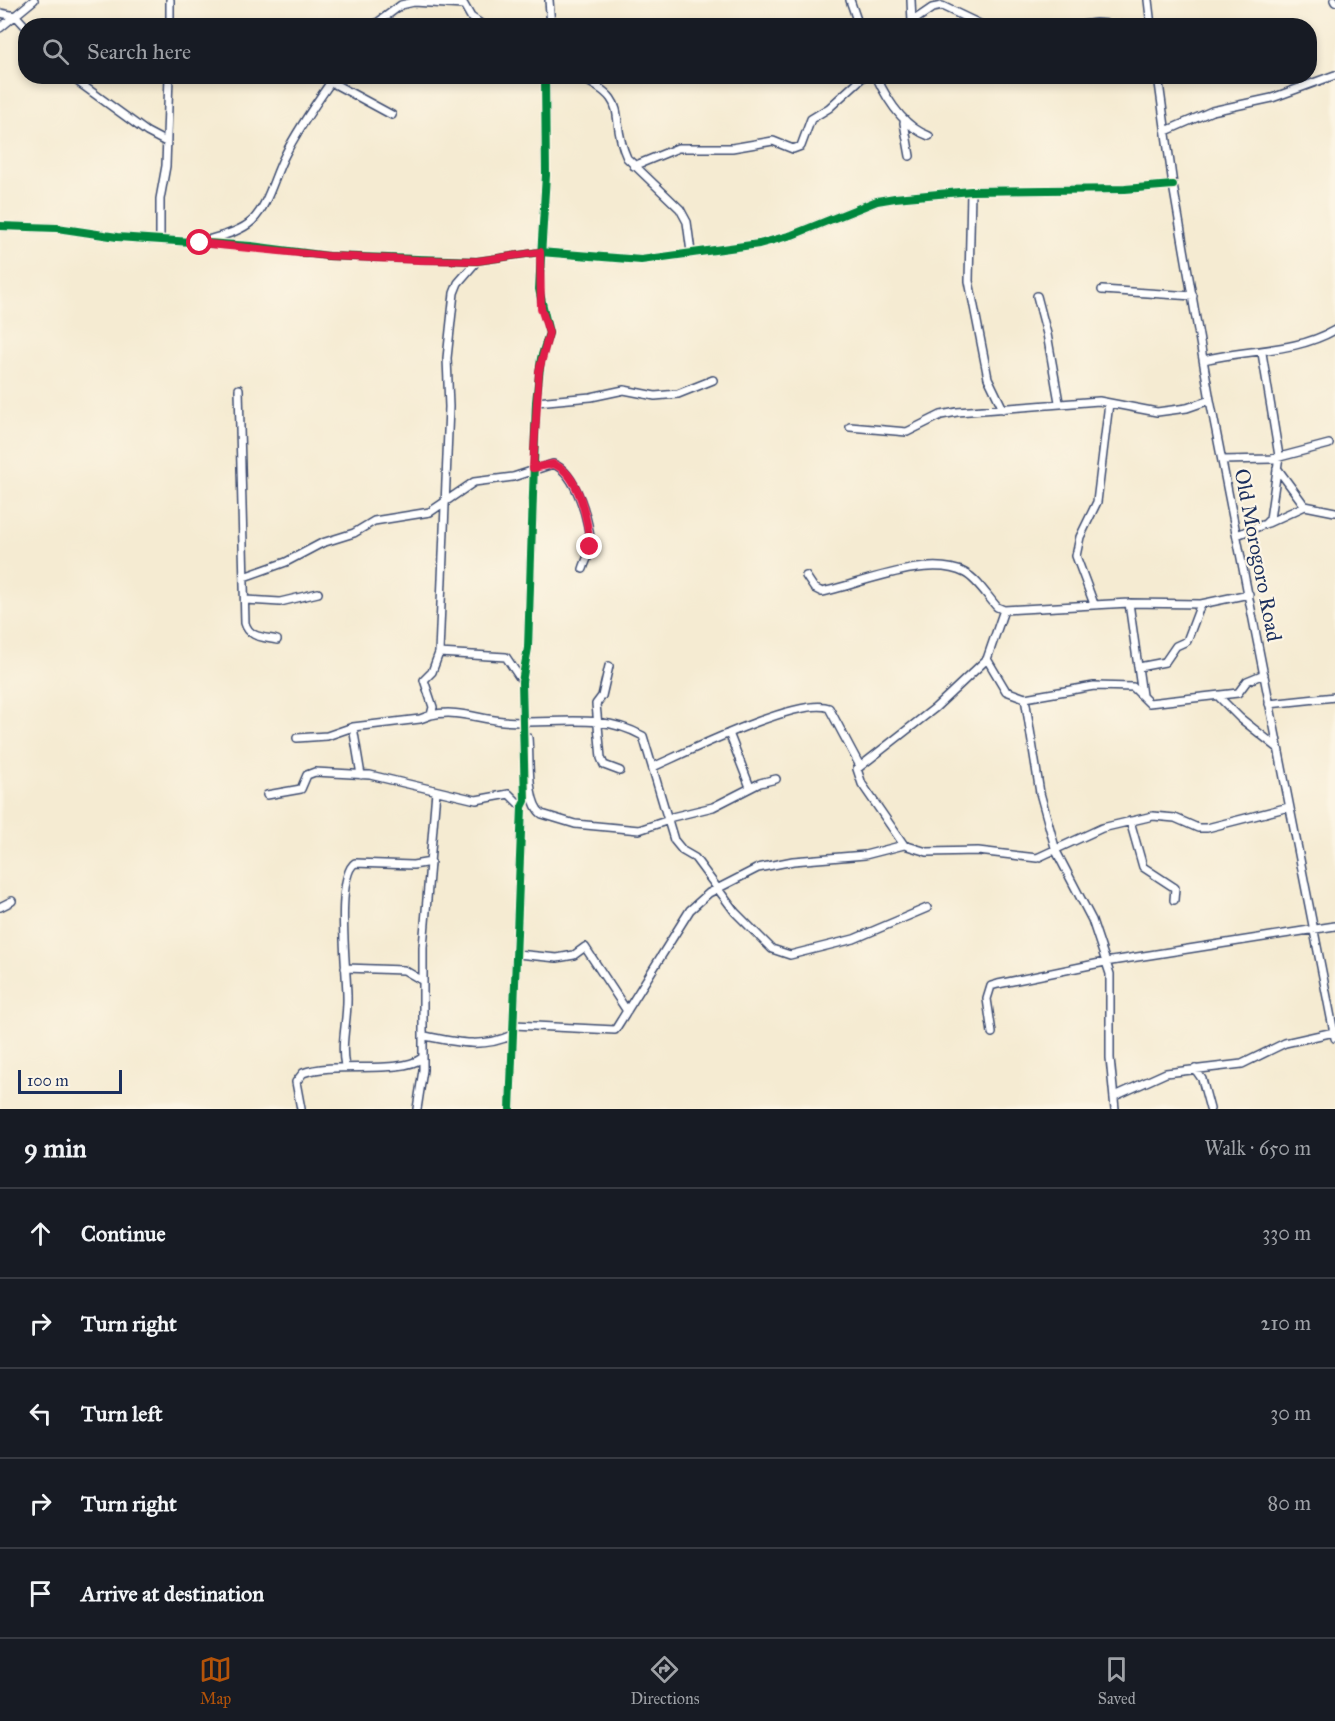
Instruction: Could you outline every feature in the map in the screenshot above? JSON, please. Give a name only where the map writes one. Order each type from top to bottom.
[{"type":"street","points":[[0,28],[34,0]]},
{"type":"street","points":[[170,0],[170,18]]},
{"type":"street","points":[[549,0],[550,18]]},
{"type":"street","points":[[850,0],[856,18]]},
{"type":"street","points":[[911,0],[912,18]]},
{"type":"street","points":[[1149,0],[1150,18]]},
{"type":"street","points":[[384,18],[401,5],[414,2],[463,2],[472,18]]},
{"type":"street","points":[[919,18],[936,6],[965,18]]},
{"type":"street","points":[[0,13],[16,16]]},
{"type":"street","points":[[1317,82],[1335,75]]},
{"type":"street","points":[[80,84],[101,102],[151,135],[166,142]]},
{"type":"street","points":[[160,240],[169,84]]},
{"type":"street","points":[[200,243],[237,230],[254,218],[265,202],[284,157],[302,124],[330,84]]},
{"type":"street","points":[[341,84],[392,115]]},
{"type":"street","points":[[545,84],[546,175],[540,252],[541,308],[549,333],[541,358],[536,402],[528,648],[522,682],[531,787],[538,811],[552,819],[575,824],[639,830],[713,807],[750,787],[776,779]]},
{"type":"street","points":[[593,84],[615,102],[623,149],[634,166],[681,209],[687,222],[691,252]]},
{"type":"street","points":[[634,166],[678,148],[732,148],[773,141],[797,149],[801,146],[811,119],[829,108],[855,84]]},
{"type":"street","points":[[881,84],[912,128],[929,136]]},
{"type":"street","name":"Old Morogoro Road","points":[[1159,84],[1173,185],[1210,400],[1312,929],[1332,1009],[1334,1035]]},
{"type":"street","points":[[1166,131],[1212,111],[1272,98],[1310,84]]},
{"type":"street","points":[[903,118],[910,156]]},
{"type":"street","points":[[0,226],[57,228],[328,256],[477,261],[540,252],[641,260],[744,247],[792,235],[886,200],[971,191],[1125,189],[1173,185]]},
{"type":"street","points":[[971,191],[969,280],[988,378],[1003,409]]},
{"type":"street","points":[[431,715],[433,707],[424,680],[432,672],[439,653],[449,407],[447,358],[454,293],[458,283],[477,261]]},
{"type":"street","points":[[1102,290],[1193,296]]},
{"type":"street","points":[[1037,296],[1047,334],[1059,402]]},
{"type":"street","points":[[1204,360],[1234,352],[1262,352],[1312,340],[1335,330]]},
{"type":"street","points":[[1262,352],[1279,456],[1268,523]]},
{"type":"street","points":[[536,402],[591,397],[624,390],[655,396],[678,394],[713,380]]},
{"type":"street","points":[[239,389],[247,630],[253,636],[277,640]]},
{"type":"street","points":[[850,427],[907,432],[941,415],[1059,402],[1109,403],[1157,412],[1187,408],[1210,400]]},
{"type":"street","points":[[1094,604],[1078,563],[1077,548],[1097,502],[1109,403]]},
{"type":"street","points":[[1222,460],[1279,456],[1329,444]]},
{"type":"street","points":[[244,576],[277,566],[322,543],[354,533],[374,521],[425,514],[474,482],[513,477],[533,468],[553,464],[560,466],[577,490],[590,539],[589,553],[583,569]]},
{"type":"street","points":[[1277,468],[1305,506]]},
{"type":"street","points":[[1237,535],[1305,506],[1335,512]]},
{"type":"street","points":[[806,576],[814,588],[822,592],[888,574],[925,568],[958,570],[967,573],[997,607],[1004,610],[1094,604],[1201,604],[1249,594]]},
{"type":"street","points":[[245,600],[280,602],[318,593]]},
{"type":"street","points":[[1129,603],[1142,696]]},
{"type":"street","points":[[1138,668],[1165,662],[1176,646],[1187,641],[1201,604]]},
{"type":"street","points":[[904,845],[856,773],[860,766],[935,708],[987,658],[1004,610]]},
{"type":"street","points":[[439,653],[506,657],[522,682]]},
{"type":"street","points":[[987,658],[1006,691],[1025,698],[1094,686],[1133,687],[1149,703],[1219,697],[1238,693],[1247,681],[1264,674]]},
{"type":"street","points":[[609,666],[602,696],[596,700],[602,763],[620,771]]},
{"type":"street","points":[[1219,697],[1240,718],[1278,748]]},
{"type":"street","points":[[1269,704],[1335,697]]},
{"type":"street","points":[[1025,698],[1040,794],[1056,851],[1092,920],[1109,962],[1110,1058],[1115,1096],[1114,1109]]},
{"type":"street","points":[[653,767],[729,734],[798,709],[821,705],[829,708],[860,766]]},
{"type":"street","points":[[297,738],[327,736],[354,727],[420,719],[449,711],[505,721],[607,722],[643,736],[674,840],[679,848],[695,858],[735,912],[772,949],[790,955],[854,939],[927,908]]},
{"type":"street","points":[[510,1109],[522,807],[525,801],[526,720]]},
{"type":"street","points":[[354,727],[360,775]]},
{"type":"street","points":[[729,734],[750,787]]},
{"type":"street","points":[[267,795],[301,789],[305,778],[311,773],[360,775],[406,782],[476,800],[509,794],[522,807]]},
{"type":"street","points":[[417,1109],[425,1036],[423,947],[436,791]]},
{"type":"street","points":[[514,1025],[608,1030],[617,1027],[690,910],[699,900],[743,875],[771,865],[865,855],[904,845],[927,852],[978,851],[1037,858],[1102,828],[1130,821],[1166,816],[1207,828],[1288,807]]},
{"type":"street","points":[[1130,821],[1143,867],[1175,888],[1174,900]]},
{"type":"street","points":[[345,1066],[343,1047],[348,998],[343,928],[347,874],[350,866],[355,863],[412,865],[431,862]]},
{"type":"street","points":[[0,908],[12,901]]},
{"type":"street","points":[[992,1033],[987,999],[991,986],[1109,962],[1335,926]]},
{"type":"street","points":[[517,954],[557,958],[574,955],[585,947],[627,1011]]},
{"type":"street","points":[[345,968],[404,970],[423,981]]},
{"type":"street","points":[[425,1036],[478,1044],[495,1043],[512,1035]]},
{"type":"street","points":[[1115,1096],[1166,1073],[1242,1064],[1285,1043],[1334,1035]]},
{"type":"street","points":[[301,1109],[297,1078],[310,1070],[345,1066],[405,1065],[422,1058]]},
{"type":"street","points":[[1195,1069],[1202,1079],[1210,1109]]},
{"type":"cycle path","points":[[510,1109],[522,807],[525,801],[522,682],[528,648],[536,402],[541,358],[549,333],[539,289],[546,175],[545,84]]},
{"type":"cycle path","points":[[0,226],[57,228],[117,237],[251,246],[328,256],[477,261],[540,252],[641,260],[759,244],[792,235],[877,201],[895,198],[971,191],[1125,189],[1173,185]]},
{"type":"route","points":[[200,243],[250,246],[328,256],[418,260],[477,261],[540,252],[541,308],[549,333],[539,371],[533,468],[553,464],[565,471],[577,490],[590,547]]}]
